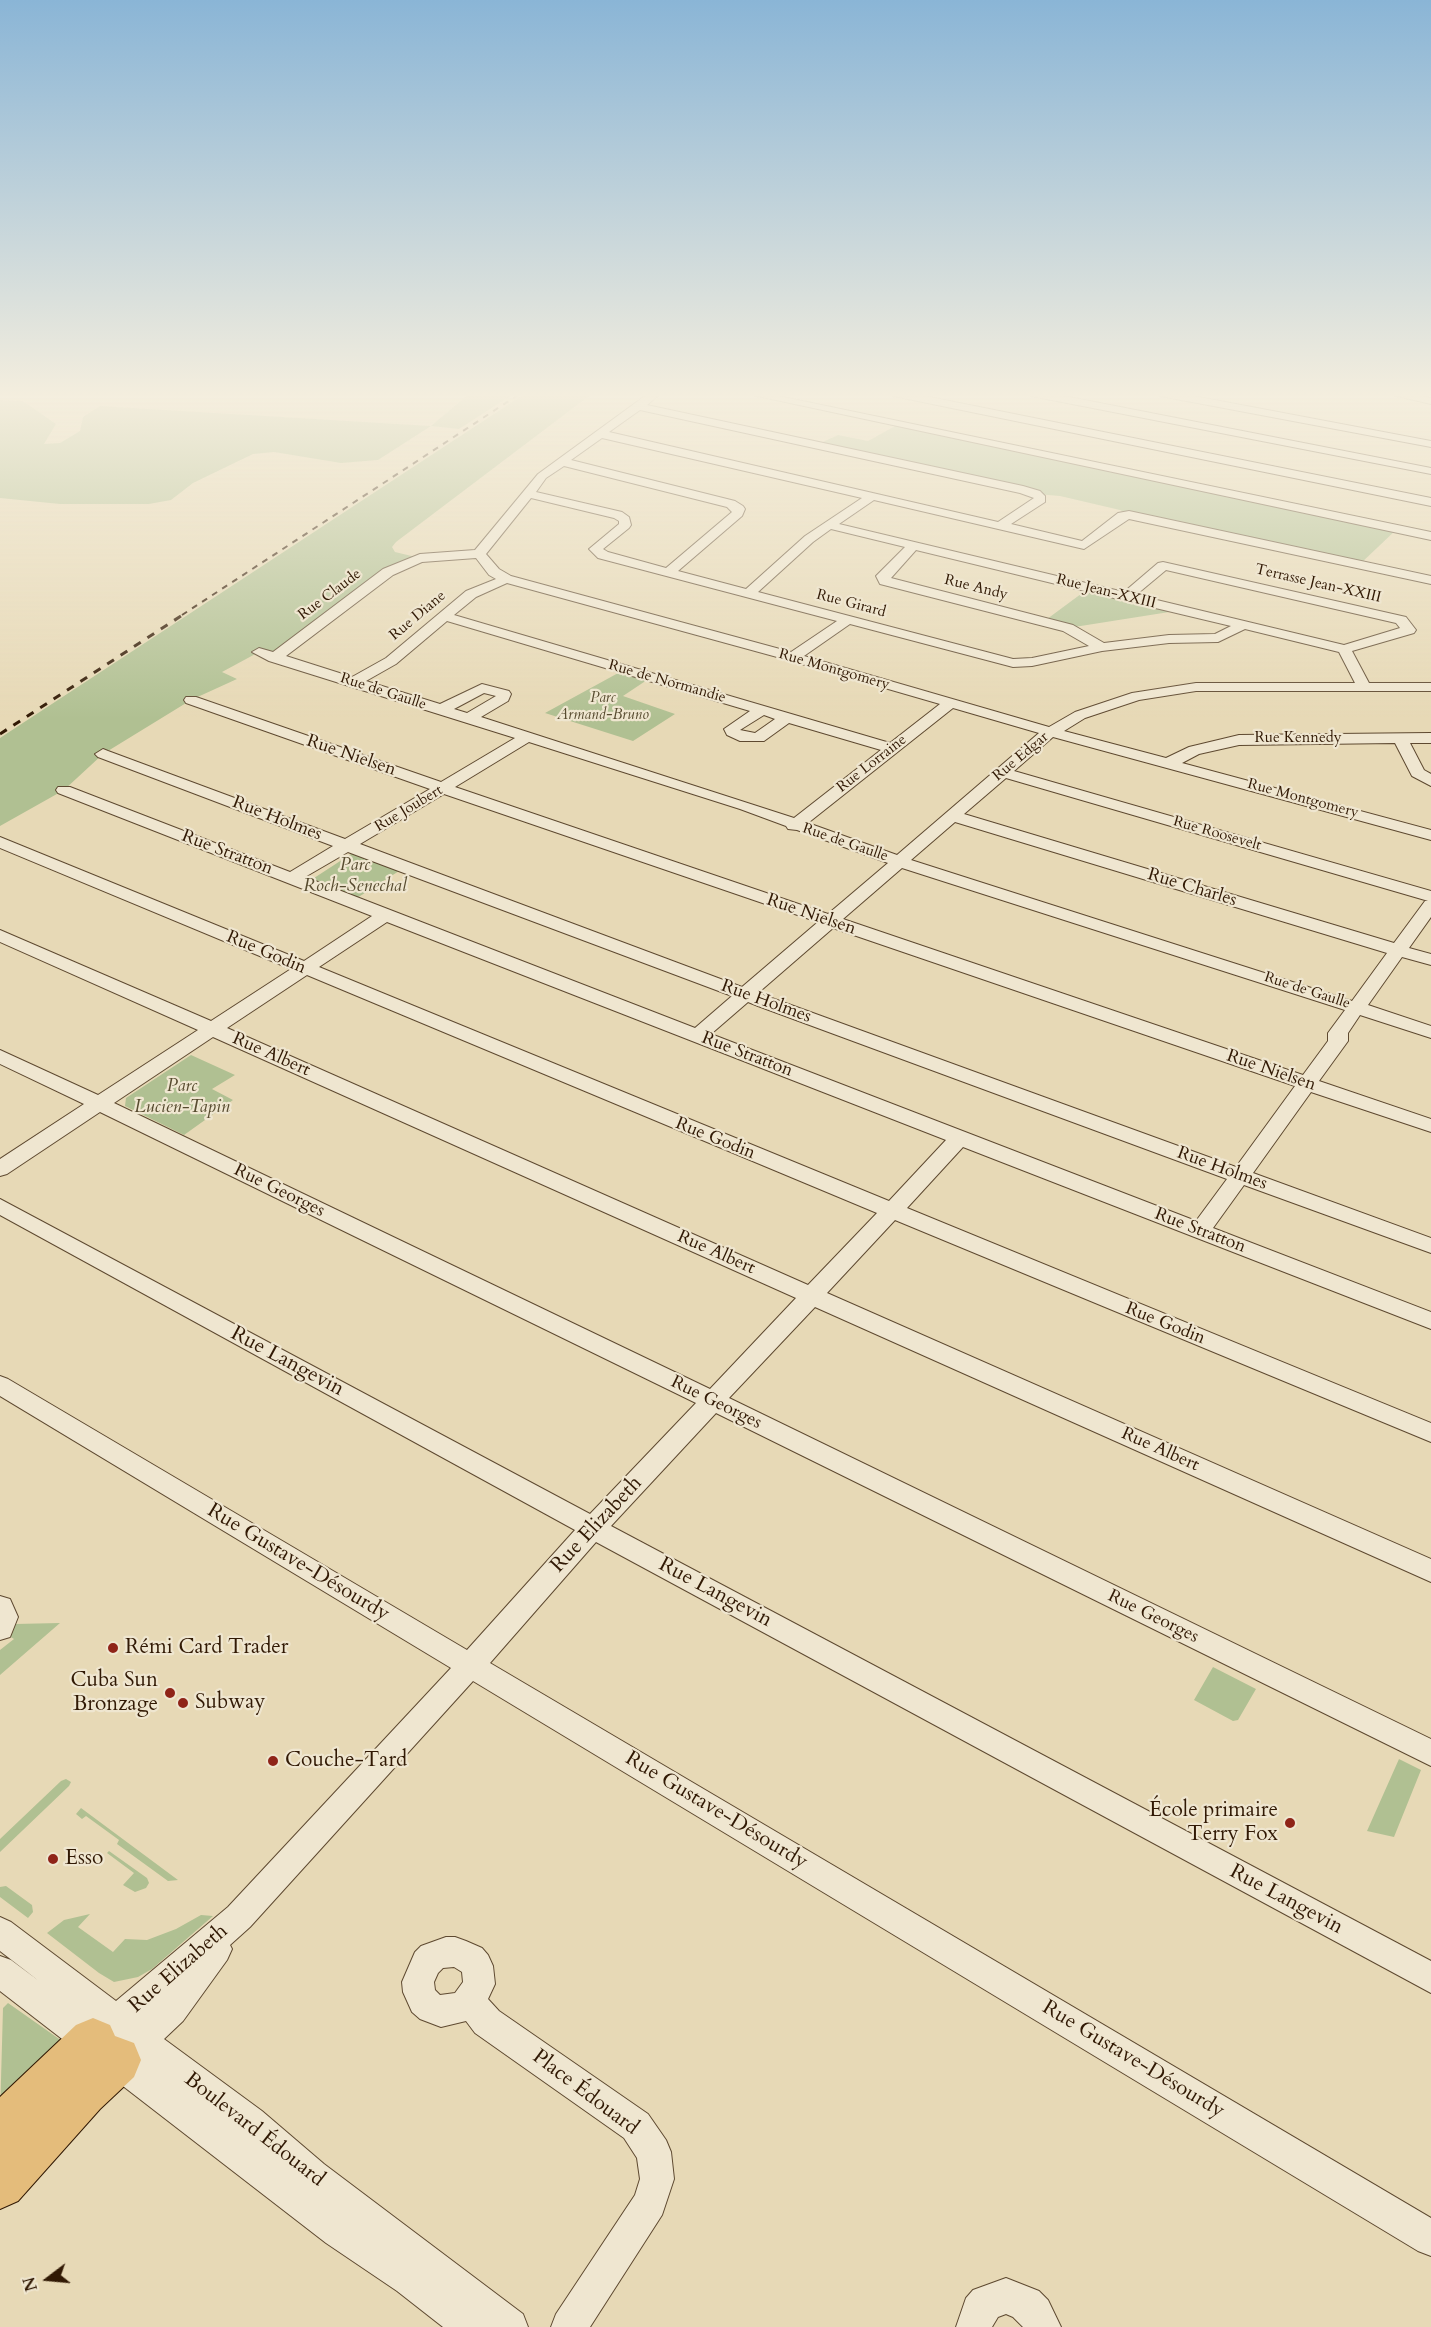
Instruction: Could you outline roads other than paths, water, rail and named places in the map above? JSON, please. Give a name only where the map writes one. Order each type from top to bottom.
[{"type":"highway","points":[[0,2133],[63,2069],[117,2041]]},
{"type":"highway","points":[[0,2183],[82,2091],[117,2041]]},
{"type":"street","points":[[479,554],[519,502]]},
{"type":"street","name":"Rue Girard","points":[[562,502],[618,515],[625,520],[625,525],[595,549],[603,555],[1013,663],[1032,662],[1102,647],[1169,639],[1218,638],[1243,625]]},
{"type":"street","points":[[668,573],[738,513],[739,509],[721,502]]},
{"type":"street","points":[[748,594],[828,525],[864,502]]},
{"type":"street","points":[[897,502],[1083,545],[1122,516],[1129,515],[1431,580]]},
{"type":"street","points":[[1000,526],[1037,502]]},
{"type":"street","points":[[1265,502],[1431,536]]},
{"type":"street","points":[[1344,518],[1362,502]]},
{"type":"street","name":"Rue Jean-XXIII","points":[[828,525],[1344,649]]},
{"type":"street","name":"Rue Andy","points":[[913,546],[883,576],[885,581],[1068,628],[1102,647]]},
{"type":"street","name":"Rue Montgomery","points":[[479,554],[494,572],[506,579],[793,657],[1051,732],[1431,835]]},
{"type":"street","name":"Rue Claude","points":[[274,658],[388,572],[420,558],[479,554]]},
{"type":"street","name":"Terrasse Jean-XXIII","points":[[1126,597],[1162,566],[1401,620],[1409,630],[1344,649]]},
{"type":"street","name":"Rue Diane","points":[[354,682],[391,661],[471,594],[506,579]]},
{"type":"street","name":"Rue de Normandie","points":[[443,616],[891,748]]},
{"type":"street","points":[[793,657],[847,620]]},
{"type":"street","points":[[1344,649],[1364,686]]},
{"type":"street","name":"Rue de Gaulle","points":[[259,652],[746,806],[794,826],[901,862],[1431,1032]]},
{"type":"street","name":"Rue Edgar","points":[[697,1036],[901,862],[1002,772],[1051,732],[1080,715],[1149,694],[1196,687],[1431,687]]},
{"type":"street","points":[[440,710],[482,688],[504,694],[503,698],[468,719]]},
{"type":"street","name":"Rue Nielsen","points":[[191,700],[1431,1126]]},
{"type":"street","name":"Rue Lorraine","points":[[794,826],[951,703]]},
{"type":"street","points":[[762,710],[732,729],[732,732],[745,738],[759,738],[787,717]]},
{"type":"street","name":"Rue Joubert","points":[[292,878],[526,738]]},
{"type":"street","points":[[1400,738],[1418,773],[1431,781]]},
{"type":"street","name":"Rue Kennedy","points":[[1169,763],[1194,750],[1239,740],[1431,738]]},
{"type":"street","name":"Rue Holmes","points":[[103,754],[745,995],[1431,1246]]},
{"type":"street","name":"Rue Roosevelt","points":[[1002,772],[1431,896]]},
{"type":"street","name":"Rue Stratton","points":[[64,790],[1431,1321]]},
{"type":"street","name":"Rue Charles","points":[[953,816],[1431,960]]},
{"type":"street","name":"Rue Godin","points":[[0,842],[891,1212],[1431,1433]]},
{"type":"street","points":[[1200,1231],[1338,1041],[1338,1033],[1431,905]]},
{"type":"street","points":[[0,1169],[386,915]]},
{"type":"street","name":"Rue Albert","points":[[0,934],[1431,1571]]},
{"type":"street","name":"Rue Georges","points":[[0,1056],[1431,1753]]},
{"type":"street","name":"Rue Elizabeth","points":[[117,2041],[172,2010],[239,1917],[593,1528],[960,1138]]},
{"type":"street","name":"Rue Langevin","points":[[0,1206],[593,1528],[1431,1978]]},
{"type":"street","name":"Rue Gustave-Désourdy","points":[[0,1385],[1431,2238]]},
{"type":"street","points":[[0,1607],[4,1617],[0,1629]]},
{"type":"street","name":"Boulevard Édouard","points":[[0,1932],[117,2041],[339,2230],[410,2278],[472,2327]]},
{"type":"street","name":"Boulevard Édouard","points":[[0,1971],[117,2041],[163,2059],[250,2123],[312,2176],[510,2327]]},
{"type":"street","name":"Place Édouard","points":[[470,2001],[487,2022],[636,2126],[654,2152],[657,2179],[650,2203],[569,2327]]},
{"type":"street","points":[[974,2327],[979,2311],[986,2303],[1006,2296],[1026,2304],[1035,2313],[1042,2327]]},
{"type":"railway","points":[[182,615],[355,502]]},
{"type":"railway","points":[[0,734],[184,614]]},
{"type":"place","name":"Rémi Card Trader","points":[[113,1648]]},
{"type":"place","name":"Cuba Sun Bronzage","points":[[170,1693]]},
{"type":"place","name":"Subway","points":[[183,1703]]},
{"type":"place","name":"Couche-Tard","points":[[273,1761]]},
{"type":"place","name":"École primaire Terry Fox","points":[[1290,1823]]},
{"type":"place","name":"Esso","points":[[53,1859]]},
{"type":"park label","name":"Parc Armand-Bruno","points":[[603,708]]},
{"type":"park label","name":"Parc Roch-Senechal","points":[[355,876]]},
{"type":"park label","name":"Parc Lucien-Tapin","points":[[182,1097]]}]
